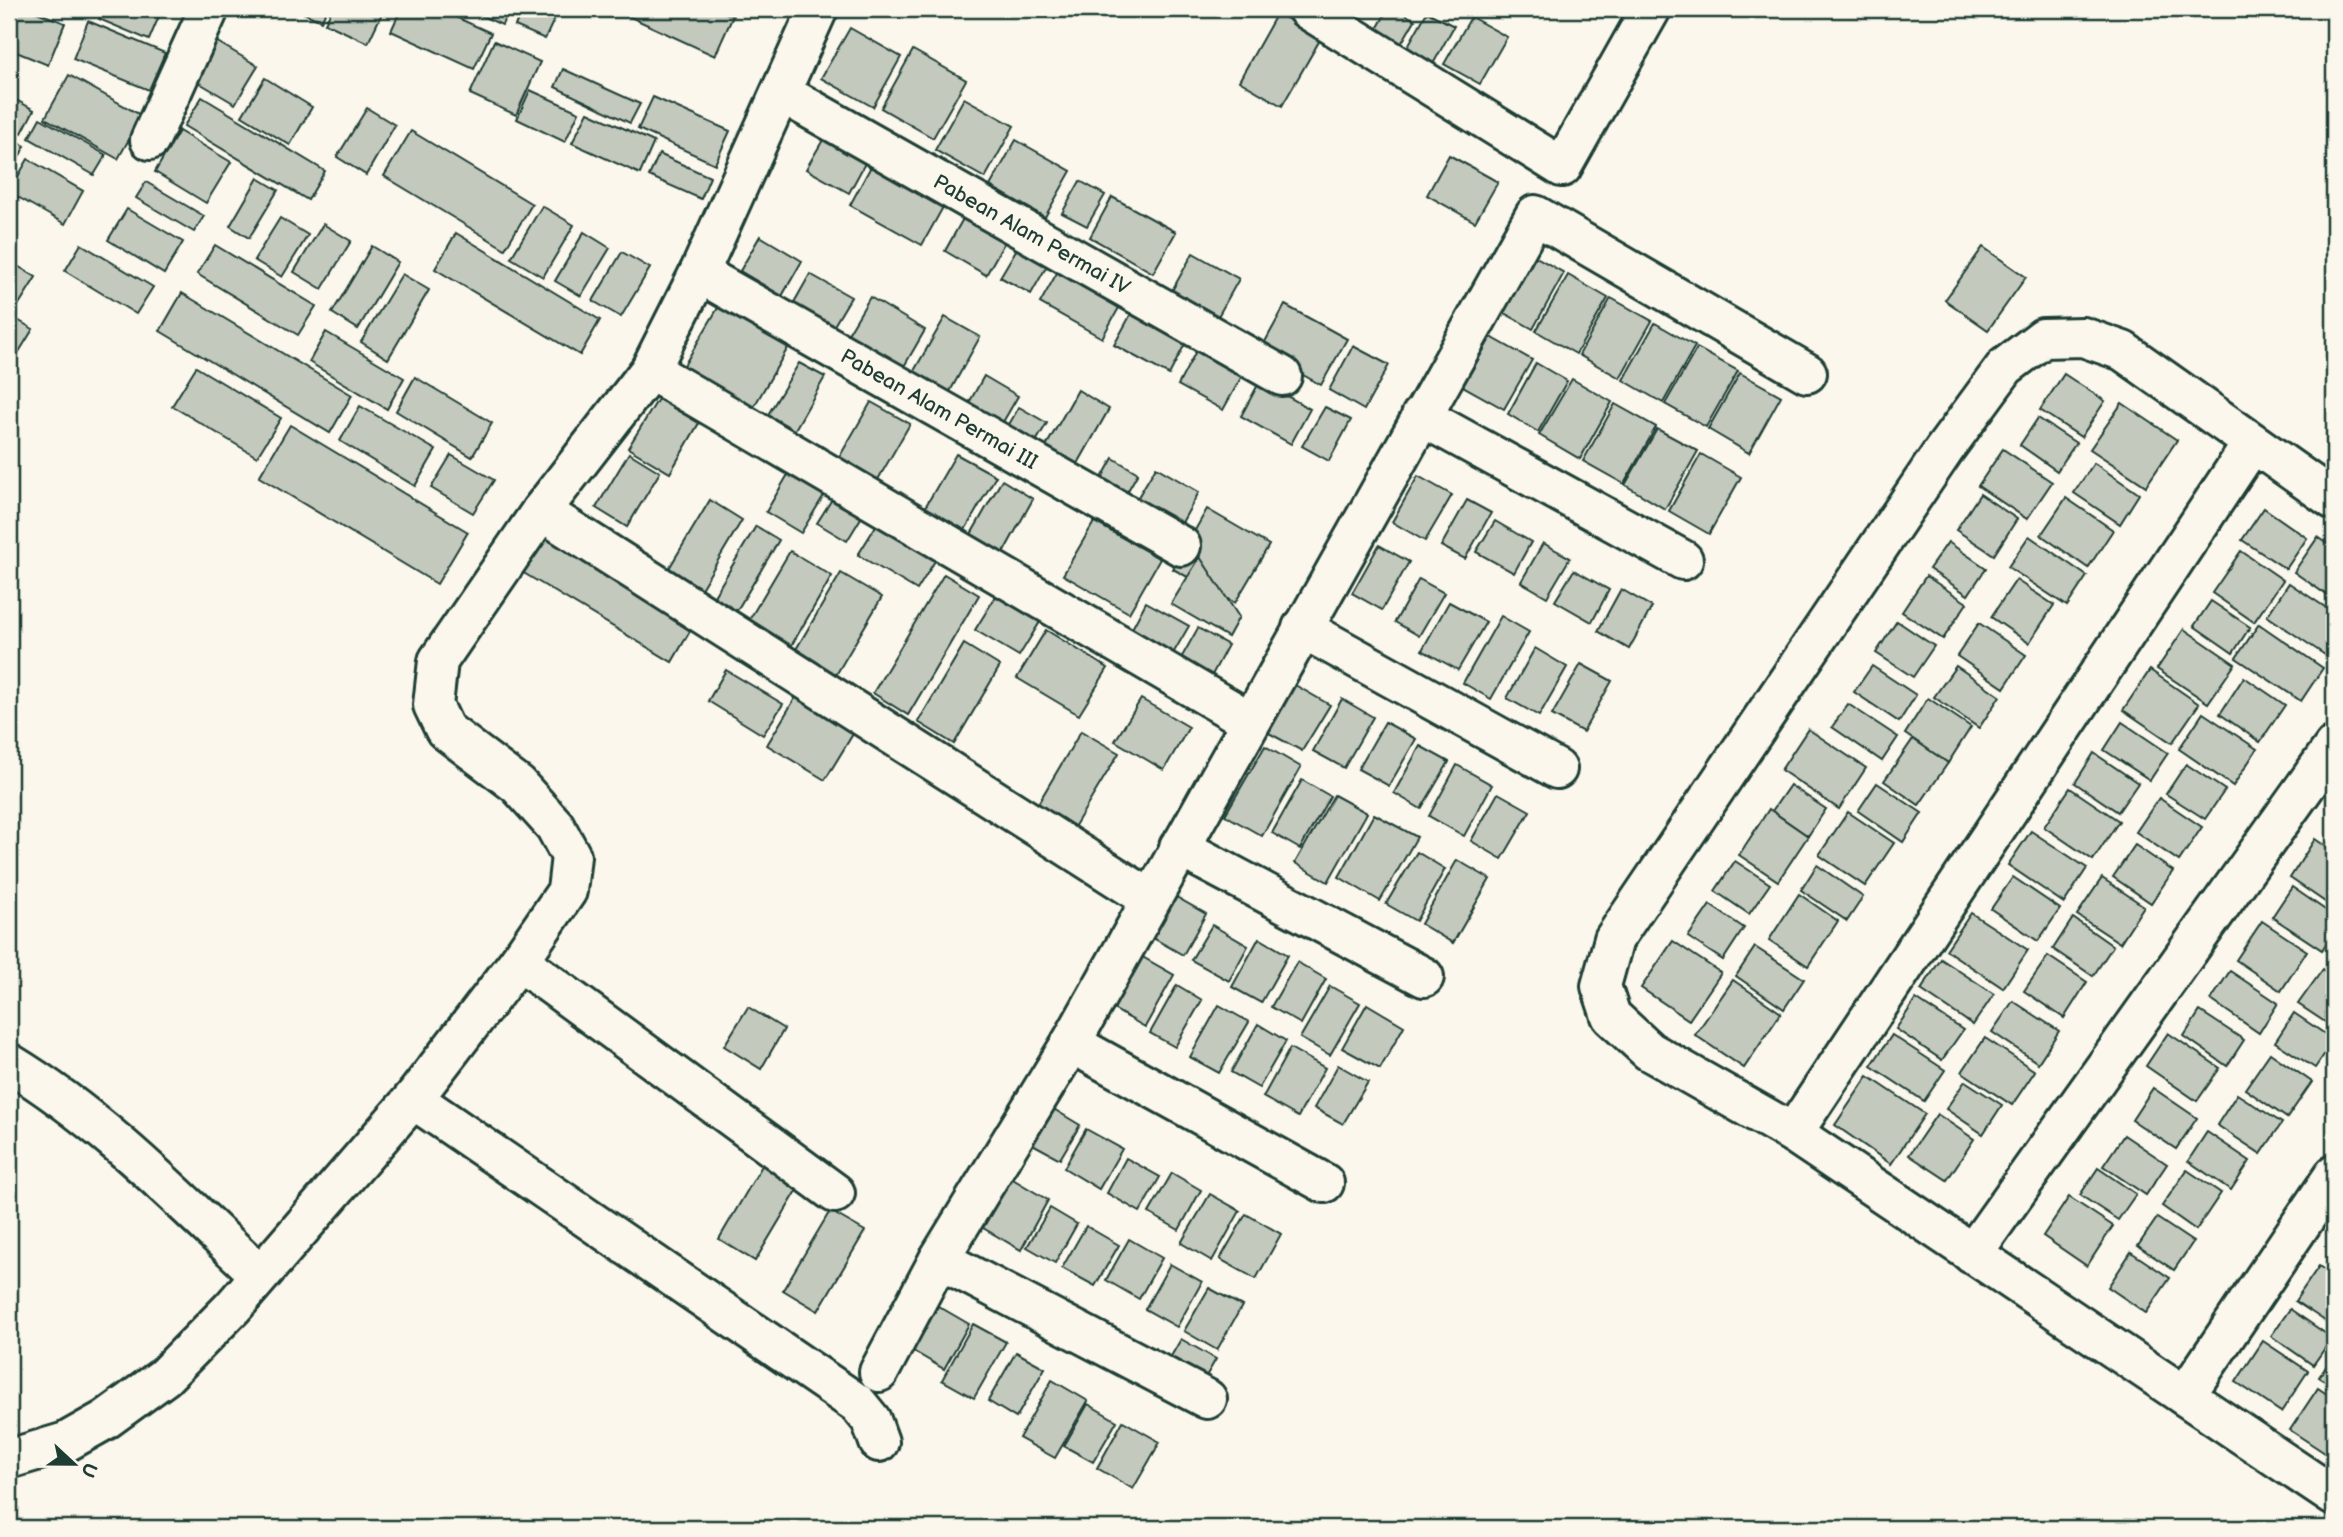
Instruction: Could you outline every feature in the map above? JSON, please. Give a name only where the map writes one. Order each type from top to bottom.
[{"type":"street","points":[[150,141],[209,9]]},
{"type":"street","points":[[9,1459],[66,1442],[105,1420],[164,1377],[260,1275],[413,1099],[519,961],[567,891],[571,856],[555,827],[518,785],[445,730],[433,705],[438,661],[541,511],[650,370],[699,273],[818,9]]},
{"type":"street","points":[[1307,9],[1562,167],[1651,9]]},
{"type":"street","name":"Pabean Alam Permai IV","points":[[782,93],[1282,376]]},
{"type":"street","points":[[879,1372],[939,1259],[1071,1043],[1535,215],[1807,373]]},
{"type":"street","name":"Pabean Alam Permai III","points":[[699,273],[1181,546]]},
{"type":"street","points":[[2334,500],[2123,351],[2082,337],[2043,338],[2005,367],[1944,450],[1614,939],[1601,986],[1611,1016],[1648,1051],[1793,1133],[2334,1496]]},
{"type":"street","points":[[650,370],[1250,721]]},
{"type":"street","points":[[1421,416],[1683,560]]},
{"type":"street","points":[[1793,1133],[2252,444]]},
{"type":"street","points":[[541,511],[1150,899]]},
{"type":"street","points":[[1302,628],[1557,769]]},
{"type":"street","points":[[1972,1254],[2334,746]]},
{"type":"street","points":[[1179,847],[1424,978]]},
{"type":"street","points":[[519,961],[835,1193]]},
{"type":"street","points":[[1071,1043],[1324,1183]]},
{"type":"street","points":[[9,1063],[65,1099],[117,1140],[260,1275]]},
{"type":"street","points":[[413,1099],[858,1404],[871,1420],[878,1442]]},
{"type":"street","points":[[2185,1396],[2334,1175]]},
{"type":"street","points":[[939,1259],[1207,1399]]},
{"type":"building","points":[[9,9],[29,9],[65,23],[48,65],[9,49]]},
{"type":"building","points":[[103,9],[162,9],[149,40],[99,19]]},
{"type":"building","points":[[295,9],[327,9],[321,21]]},
{"type":"building","points":[[332,9],[384,9],[368,43],[325,23]]},
{"type":"building","points":[[401,9],[438,9],[491,33],[474,69],[391,31]]},
{"type":"building","points":[[466,9],[509,9],[502,25]]},
{"type":"building","points":[[522,9],[559,9],[545,39],[515,26]]},
{"type":"building","points":[[629,9],[717,9],[733,16],[715,56],[626,15]]},
{"type":"building","points":[[1388,9],[1396,9],[1415,20],[1394,56],[1370,42]]},
{"type":"building","points":[[1427,12],[1454,26],[1427,75],[1400,60]]},
{"type":"building","points":[[1277,13],[1321,38],[1282,106],[1239,81]]},
{"type":"building","points":[[1471,17],[1507,37],[1480,84],[1444,64]]},
{"type":"building","points":[[88,21],[165,53],[149,90],[73,59]]},
{"type":"building","points":[[850,28],[901,57],[873,107],[821,78]]},
{"type":"building","points":[[209,37],[258,66],[235,104],[186,75]]},
{"type":"building","points":[[494,41],[540,62],[516,115],[470,94]]},
{"type":"building","points":[[913,50],[966,80],[933,138],[881,108]]},
{"type":"building","points":[[563,69],[640,104],[630,123],[555,87]]},
{"type":"building","points":[[69,75],[142,116],[118,159],[45,118]]},
{"type":"building","points":[[265,78],[312,107],[290,145],[242,116]]},
{"type":"building","points":[[530,90],[579,112],[565,142],[517,119]]},
{"type":"building","points":[[9,96],[34,110],[22,133],[9,126]]},
{"type":"building","points":[[202,97],[325,171],[308,200],[184,126]]},
{"type":"building","points":[[653,97],[730,131],[715,164],[638,129]]},
{"type":"building","points":[[964,98],[1014,126],[985,178],[935,150]]},
{"type":"building","points":[[367,108],[395,125],[366,175],[337,157]]},
{"type":"building","points":[[588,112],[654,142],[640,174],[572,143]]},
{"type":"building","points":[[40,118],[106,155],[94,175],[29,138]]},
{"type":"building","points":[[179,131],[231,162],[206,203],[155,172]]},
{"type":"building","points":[[411,131],[532,204],[505,249],[384,176]]},
{"type":"building","points":[[827,133],[869,156],[849,193],[806,169]]},
{"type":"building","points":[[9,137],[25,146],[9,176]]},
{"type":"building","points":[[1016,140],[1071,171],[1045,217],[990,186]]},
{"type":"building","points":[[659,154],[710,177],[701,199],[649,176]]},
{"type":"building","points":[[1449,155],[1498,182],[1475,222],[1427,195]]},
{"type":"building","points":[[28,159],[83,191],[65,224],[9,192]]},
{"type":"building","points":[[875,159],[947,200],[922,245],[850,205]]},
{"type":"building","points":[[258,178],[278,190],[249,238],[230,226]]},
{"type":"building","points":[[1080,181],[1105,195],[1087,226],[1062,213]]},
{"type":"building","points":[[146,182],[204,216],[194,232],[136,198]]},
{"type":"building","points":[[1112,197],[1176,232],[1153,273],[1090,237]]},
{"type":"building","points":[[542,206],[574,225],[543,277],[511,258]]},
{"type":"building","points":[[127,209],[183,242],[164,274],[108,240]]},
{"type":"building","points":[[965,215],[1007,238],[986,275],[945,251]]},
{"type":"building","points":[[280,218],[308,235],[282,277],[254,260]]},
{"type":"building","points":[[323,224],[351,241],[322,289],[294,272]]},
{"type":"building","points":[[584,232],[610,248],[581,296],[555,281]]},
{"type":"building","points":[[456,233],[600,320],[580,355],[435,269]]},
{"type":"building","points":[[760,236],[802,261],[782,296],[740,271]]},
{"type":"building","points":[[1022,240],[1052,257],[1031,294],[1000,277]]},
{"type":"building","points":[[81,244],[153,287],[136,314],[65,271]]},
{"type":"building","points":[[215,245],[316,306],[298,335],[197,274]]},
{"type":"building","points":[[372,246],[398,262],[358,329],[332,313]]},
{"type":"building","points":[[1983,247],[2026,277],[1988,330],[1945,300]]},
{"type":"building","points":[[1524,250],[1564,273],[1533,329],[1492,306]]},
{"type":"building","points":[[622,252],[650,268],[621,317],[593,301]]},
{"type":"building","points":[[1193,253],[1239,279],[1216,320],[1170,294]]},
{"type":"building","points":[[9,261],[36,277],[16,309],[9,305]]},
{"type":"building","points":[[1058,271],[1120,306],[1102,338],[1040,303]]},
{"type":"building","points":[[402,274],[429,290],[388,359],[361,342]]},
{"type":"building","points":[[810,274],[851,297],[832,329],[792,306]]},
{"type":"building","points":[[1568,275],[1608,298],[1576,354],[1536,331]]},
{"type":"building","points":[[182,293],[352,395],[330,433],[160,331]]},
{"type":"building","points":[[870,297],[925,330],[895,382],[839,349]]},
{"type":"building","points":[[1611,298],[1652,321],[1620,378],[1579,355]]},
{"type":"building","points":[[1285,305],[1347,339],[1321,385],[1260,351]]},
{"type":"building","points":[[719,306],[789,346],[752,410],[682,369]]},
{"type":"building","points":[[1131,314],[1185,344],[1169,375],[1114,345]]},
{"type":"building","points":[[9,315],[33,329],[14,360],[9,357]]},
{"type":"building","points":[[945,317],[980,337],[943,404],[907,383]]},
{"type":"building","points":[[1655,323],[1695,346],[1663,403],[1623,380]]},
{"type":"building","points":[[326,332],[404,378],[387,409],[309,362]]},
{"type":"building","points":[[1491,337],[1532,360],[1504,409],[1463,386]]},
{"type":"building","points":[[1353,346],[1389,365],[1364,410],[1329,390]]},
{"type":"building","points":[[1697,348],[1738,371],[1706,427],[1665,404]]},
{"type":"building","points":[[1196,351],[1242,376],[1223,410],[1178,385]]},
{"type":"building","points":[[799,363],[825,377],[793,433],[766,418]]},
{"type":"building","points":[[1536,363],[1567,381],[1538,432],[1508,414]]},
{"type":"building","points":[[196,367],[281,418],[257,457],[172,406]]},
{"type":"building","points":[[1740,373],[1781,396],[1749,453],[1708,429]]},
{"type":"building","points":[[2064,374],[2105,401],[2081,437],[2040,410]]},
{"type":"building","points":[[984,376],[1018,396],[999,429],[965,410]]},
{"type":"building","points":[[415,377],[492,423],[472,457],[396,411]]},
{"type":"building","points":[[1572,379],[1612,402],[1580,459],[1539,435]]},
{"type":"building","points":[[1260,381],[1310,409],[1291,444],[1241,416]]},
{"type":"building","points":[[1078,390],[1109,409],[1068,481],[1037,462]]},
{"type":"building","points":[[658,399],[699,423],[670,473],[628,448]]},
{"type":"building","points":[[871,402],[910,424],[876,483],[837,461]]},
{"type":"building","points":[[2122,403],[2177,440],[2146,486],[2090,449]]},
{"type":"building","points":[[1615,404],[1656,427],[1624,484],[1583,461]]},
{"type":"building","points":[[360,406],[436,450],[415,486],[340,441]]},
{"type":"building","points":[[1019,407],[1047,423],[1028,455],[1000,440]]},
{"type":"building","points":[[1325,407],[1351,420],[1329,461],[1302,446]]},
{"type":"building","points":[[2038,418],[2076,443],[2057,471],[2020,445]]},
{"type":"building","points":[[290,425],[468,532],[437,584],[259,477]]},
{"type":"building","points":[[1657,429],[1698,451],[1665,509],[1625,485]]},
{"type":"building","points":[[2003,449],[2052,482],[2027,519],[1978,486]]},
{"type":"building","points":[[629,453],[660,472],[627,527],[596,508]]},
{"type":"building","points":[[956,454],[996,476],[957,544],[917,521]]},
{"type":"building","points":[[1701,454],[1741,477],[1709,534],[1669,511]]},
{"type":"building","points":[[451,455],[494,480],[473,513],[431,488]]},
{"type":"building","points":[[1113,458],[1138,473],[1118,508],[1093,494]]},
{"type":"building","points":[[2094,463],[2139,494],[2120,524],[2074,493]]},
{"type":"building","points":[[1156,467],[1199,492],[1174,537],[1129,512]]},
{"type":"building","points":[[790,471],[826,492],[801,533],[766,512]]},
{"type":"building","points":[[1418,476],[1452,495],[1425,541],[1392,522]]},
{"type":"building","points":[[1002,480],[1033,499],[1002,555],[970,536]]},
{"type":"building","points":[[1980,494],[2017,519],[1994,555],[1956,530]]},
{"type":"building","points":[[834,496],[864,513],[847,541],[817,523]]},
{"type":"building","points":[[2066,498],[2113,530],[2088,568],[2041,535]]},
{"type":"building","points":[[710,500],[742,520],[695,599],[662,580]]},
{"type":"building","points":[[1467,500],[1491,513],[1465,559],[1441,546]]},
{"type":"building","points":[[2264,508],[2307,538],[2286,569],[2242,540]]},
{"type":"building","points":[[1207,509],[1269,545],[1235,603],[1173,569]]},
{"type":"building","points":[[882,516],[941,551],[917,590],[858,555]]},
{"type":"building","points":[[1495,521],[1531,542],[1514,573],[1476,552]]},
{"type":"building","points":[[1094,522],[1160,559],[1129,613],[1063,575]]},
{"type":"building","points":[[756,526],[779,540],[730,622],[707,608]]},
{"type":"building","points":[[543,536],[693,626],[672,662],[522,572]]},
{"type":"building","points":[[2029,536],[2087,576],[2067,606],[2008,567]]},
{"type":"building","points":[[2318,537],[2334,548],[2334,600],[2294,572]]},
{"type":"building","points":[[1948,542],[1986,568],[1968,595],[1929,569]]},
{"type":"building","points":[[1543,543],[1570,558],[1547,597],[1521,582]]},
{"type":"building","points":[[1379,545],[1409,562],[1382,610],[1352,593]]},
{"type":"building","points":[[790,551],[832,576],[787,653],[745,627]]},
{"type":"building","points":[[2241,551],[2283,580],[2254,622],[2212,593]]},
{"type":"building","points":[[1200,557],[1239,617],[1228,637],[1171,604]]},
{"type":"building","points":[[1574,570],[1609,590],[1592,622],[1555,601]]},
{"type":"building","points":[[841,573],[882,597],[836,675],[795,651]]},
{"type":"building","points":[[944,574],[979,595],[908,715],[873,693]]},
{"type":"building","points":[[1926,576],[1967,603],[1943,639],[1902,612]]},
{"type":"building","points":[[1419,579],[1444,593],[1419,636],[1395,622]]},
{"type":"building","points":[[2016,580],[2054,605],[2029,643],[1991,617]]},
{"type":"building","points":[[2289,583],[2334,613],[2334,649],[2328,657],[2267,616]]},
{"type":"building","points":[[1621,589],[1652,607],[1629,649],[1598,631]]},
{"type":"building","points":[[999,591],[1043,617],[1019,656],[975,630]]},
{"type":"building","points":[[2211,601],[2250,627],[2233,653],[2194,626]]},
{"type":"building","points":[[1146,602],[1189,626],[1167,664],[1126,640]]},
{"type":"building","points":[[1449,602],[1486,622],[1458,670],[1422,650]]},
{"type":"building","points":[[1501,616],[1529,632],[1491,699],[1463,683]]},
{"type":"building","points":[[1897,621],[1934,646],[1913,677],[1876,653]]},
{"type":"building","points":[[1979,623],[2026,655],[2004,688],[1957,656]]},
{"type":"building","points":[[2259,624],[2323,668],[2301,701],[2236,658]]},
{"type":"building","points":[[1198,628],[1228,645],[1211,677],[1180,660]]},
{"type":"building","points":[[2184,629],[2235,664],[2208,703],[2157,669]]},
{"type":"building","points":[[1046,630],[1108,668],[1079,715],[1017,678]]},
{"type":"building","points":[[964,644],[1000,666],[954,744],[918,722]]},
{"type":"building","points":[[1535,648],[1567,667],[1539,716],[1507,698]]},
{"type":"building","points":[[1581,664],[1612,681],[1583,732],[1552,715]]},
{"type":"building","points":[[1872,666],[1916,695],[1899,722],[1854,692]]},
{"type":"building","points":[[1956,666],[2000,696],[1979,728],[1934,697]]},
{"type":"building","points":[[726,670],[783,704],[763,735],[708,701]]},
{"type":"building","points":[[2150,670],[2199,704],[2172,743],[2123,710]]},
{"type":"building","points":[[2244,677],[2285,705],[2260,742],[2220,714]]},
{"type":"building","points":[[1295,685],[1330,705],[1302,751],[1267,732]]},
{"type":"building","points":[[800,690],[859,724],[825,780],[767,745]]},
{"type":"building","points":[[1928,698],[1971,727],[1948,763],[1905,734]]},
{"type":"building","points":[[1141,699],[1189,727],[1164,770],[1115,741]]},
{"type":"building","points":[[1342,699],[1373,717],[1344,768],[1313,751]]},
{"type":"building","points":[[1848,704],[1898,737],[1882,761],[1832,727]]},
{"type":"building","points":[[2203,713],[2257,749],[2233,786],[2179,749]]},
{"type":"building","points":[[1385,722],[1416,739],[1389,786],[1358,769]]},
{"type":"building","points":[[2122,722],[2168,753],[2150,780],[2104,750]]},
{"type":"building","points":[[1808,729],[1866,768],[1839,809],[1781,770]]},
{"type":"building","points":[[1081,731],[1119,753],[1073,829],[1036,807]]},
{"type":"building","points":[[1913,739],[1948,763],[1919,805],[1884,781]]},
{"type":"building","points":[[1265,746],[1301,767],[1262,836],[1225,815]]},
{"type":"building","points":[[1420,746],[1449,762],[1421,809],[1394,793]]},
{"type":"building","points":[[2094,753],[2138,783],[2118,812],[2075,783]]},
{"type":"building","points":[[2186,764],[2225,790],[2205,819],[2166,794]]},
{"type":"building","points":[[1457,765],[1492,785],[1464,836],[1429,816]]},
{"type":"building","points":[[1302,780],[1330,796],[1300,849],[1272,833]]},
{"type":"building","points":[[1877,783],[1922,813],[1903,842],[1858,811]]},
{"type":"building","points":[[1790,785],[1826,809],[1808,836],[1772,811]]},
{"type":"building","points":[[2070,788],[2119,821],[2093,860],[2044,827]]},
{"type":"building","points":[[1498,793],[1530,811],[1502,859],[1471,841]]},
{"type":"building","points":[[1334,795],[1367,813],[1328,882],[1295,863]]},
{"type":"building","points":[[2159,798],[2202,827],[2179,861],[2136,832]]},
{"type":"building","points":[[1769,809],[1808,836],[1778,881],[1739,855]]},
{"type":"building","points":[[1848,812],[1894,843],[1865,886],[1819,855]]},
{"type":"building","points":[[1374,814],[1417,837],[1380,901],[1339,877]]},
{"type":"building","points":[[2031,831],[2087,868],[2064,903],[2008,865]]},
{"type":"building","points":[[2315,839],[2334,852],[2334,908],[2290,878]]},
{"type":"building","points":[[2135,845],[2173,871],[2151,903],[2113,877]]},
{"type":"building","points":[[1417,852],[1445,869],[1416,921],[1386,904]]},
{"type":"building","points":[[1457,860],[1490,879],[1453,943],[1421,924]]},
{"type":"building","points":[[1735,861],[1770,884],[1749,914],[1715,891]]},
{"type":"building","points":[[1817,865],[1863,897],[1847,921],[1801,890]]},
{"type":"building","points":[[2013,877],[2060,909],[2038,941],[1991,909]]},
{"type":"building","points":[[2102,878],[2144,906],[2120,943],[2077,915]]},
{"type":"building","points":[[2292,887],[2334,916],[2334,931],[2322,950],[2272,917]]},
{"type":"building","points":[[1171,894],[1206,914],[1183,955],[1148,935]]},
{"type":"building","points":[[1799,894],[1838,921],[1808,966],[1769,940]]},
{"type":"building","points":[[1710,905],[1744,928],[1723,960],[1688,937]]},
{"type":"building","points":[[1971,913],[2028,950],[2003,988],[1946,950]]},
{"type":"building","points":[[2073,918],[2113,946],[2093,976],[2053,949]]},
{"type":"building","points":[[2262,921],[2307,951],[2281,991],[2236,960]]},
{"type":"building","points":[[1212,925],[1248,946],[1229,981],[1191,960]]},
{"type":"building","points":[[1259,938],[1288,955],[1261,1003],[1232,987]]},
{"type":"building","points":[[1673,941],[1721,973],[1689,1020],[1641,988]]},
{"type":"building","points":[[1755,947],[1804,979],[1784,1009],[1736,976]]},
{"type":"building","points":[[1139,955],[1174,975],[1145,1027],[1110,1007]]},
{"type":"building","points":[[2048,956],[2087,982],[2064,1018],[2024,991]]},
{"type":"building","points":[[1941,959],[1994,994],[1973,1025],[1921,990]]},
{"type":"building","points":[[1297,962],[1326,979],[1301,1024],[1271,1007]]},
{"type":"building","points":[[2323,969],[2334,976],[2334,1028],[2298,1004]]},
{"type":"building","points":[[2230,971],[2278,1003],[2259,1033],[2211,1000]]},
{"type":"building","points":[[1733,980],[1781,1013],[1744,1068],[1695,1035]]},
{"type":"building","points":[[1177,985],[1202,1000],[1175,1047],[1150,1033]]},
{"type":"building","points":[[1330,986],[1360,1003],[1330,1055],[1300,1038]]},
{"type":"building","points":[[1916,999],[1963,1030],[1942,1060],[1896,1029]]},
{"type":"building","points":[[2013,1001],[2059,1031],[2038,1063],[1992,1032]]},
{"type":"building","points":[[1367,1004],[1404,1026],[1380,1069],[1342,1048]]},
{"type":"building","points":[[1219,1005],[1249,1022],[1219,1073],[1190,1057]]},
{"type":"building","points":[[748,1007],[784,1029],[761,1069],[724,1046]]},
{"type":"building","points":[[2200,1011],[2244,1040],[2227,1066],[2184,1036]]},
{"type":"building","points":[[2294,1013],[2334,1040],[2315,1068],[2275,1042]]},
{"type":"building","points":[[1258,1024],[1286,1041],[1259,1088],[1231,1072]]},
{"type":"building","points":[[2168,1033],[2220,1068],[2197,1101],[2146,1066]]},
{"type":"building","points":[[1892,1035],[1945,1070],[1924,1101],[1871,1066]]},
{"type":"building","points":[[1985,1038],[2035,1071],[2012,1105],[1962,1072]]},
{"type":"building","points":[[1290,1048],[1325,1068],[1298,1117],[1263,1097]]},
{"type":"building","points":[[2270,1053],[2312,1082],[2287,1118],[2245,1089]]},
{"type":"building","points":[[1338,1065],[1368,1082],[1343,1124],[1314,1108]]},
{"type":"building","points":[[1868,1076],[1925,1114],[1891,1164],[1835,1125]]},
{"type":"building","points":[[1965,1081],[2002,1105],[1983,1134],[1946,1109]]},
{"type":"building","points":[[2153,1088],[2197,1118],[2176,1149],[2132,1120]]},
{"type":"building","points":[[2237,1094],[2282,1123],[2261,1154],[2217,1125]]},
{"type":"building","points":[[1047,1105],[1080,1125],[1060,1159],[1027,1141]]},
{"type":"building","points":[[1937,1114],[1974,1139],[1947,1180],[1909,1155]]},
{"type":"building","points":[[1086,1129],[1122,1149],[1099,1189],[1064,1168]]},
{"type":"building","points":[[2207,1132],[2250,1161],[2231,1190],[2188,1161]]},
{"type":"building","points":[[2124,1135],[2167,1164],[2146,1195],[2103,1166]]},
{"type":"building","points":[[767,1157],[804,1179],[755,1261],[719,1239]]},
{"type":"building","points":[[1126,1158],[1160,1177],[1140,1212],[1107,1193]]},
{"type":"building","points":[[2098,1168],[2136,1194],[2118,1220],[2080,1195]]},
{"type":"building","points":[[2187,1170],[2221,1193],[2196,1230],[2162,1206]]},
{"type":"building","points":[[1172,1173],[1201,1190],[1179,1230],[1149,1213]]},
{"type":"building","points":[[1011,1178],[1048,1200],[1021,1250],[983,1228]]},
{"type":"building","points":[[1210,1194],[1240,1211],[1212,1261],[1181,1243]]},
{"type":"building","points":[[2069,1197],[2113,1226],[2087,1266],[2043,1236]]},
{"type":"building","points":[[1050,1208],[1077,1224],[1055,1263],[1027,1247]]},
{"type":"building","points":[[830,1211],[865,1231],[818,1311],[783,1290]]},
{"type":"building","points":[[1246,1214],[1281,1234],[1256,1279],[1220,1259]]},
{"type":"building","points":[[2157,1218],[2193,1242],[2174,1270],[2138,1246]]},
{"type":"building","points":[[1086,1226],[1119,1245],[1095,1286],[1062,1268]]},
{"type":"building","points":[[1129,1239],[1162,1258],[1139,1299],[1106,1280]]},
{"type":"building","points":[[2131,1252],[2170,1278],[2146,1313],[2108,1287]]},
{"type":"building","points":[[1170,1264],[1202,1282],[1177,1327],[1145,1309]]},
{"type":"building","points":[[2319,1266],[2334,1277],[2334,1327],[2295,1301]]},
{"type":"building","points":[[1209,1288],[1242,1306],[1217,1350],[1184,1331]]},
{"type":"building","points":[[938,1306],[969,1324],[944,1369],[913,1351]]},
{"type":"building","points":[[2290,1309],[2332,1338],[2313,1365],[2271,1336]]},
{"type":"building","points":[[973,1324],[1006,1342],[974,1398],[942,1380]]},
{"type":"building","points":[[1181,1339],[1216,1359],[1201,1385],[1166,1365]]},
{"type":"building","points":[[2263,1341],[2308,1371],[2281,1412],[2236,1382]]},
{"type":"building","points":[[1016,1352],[1045,1368],[1016,1418],[988,1401]]},
{"type":"building","points":[[2334,1355],[2334,1387],[2319,1377]]},
{"type":"building","points":[[1052,1380],[1088,1401],[1055,1458],[1019,1438]]},
{"type":"building","points":[[2318,1388],[2334,1399],[2334,1459],[2290,1430]]},
{"type":"building","points":[[1088,1404],[1117,1421],[1093,1462],[1064,1446]]},
{"type":"building","points":[[1123,1421],[1160,1442],[1133,1489],[1097,1468]]}]
